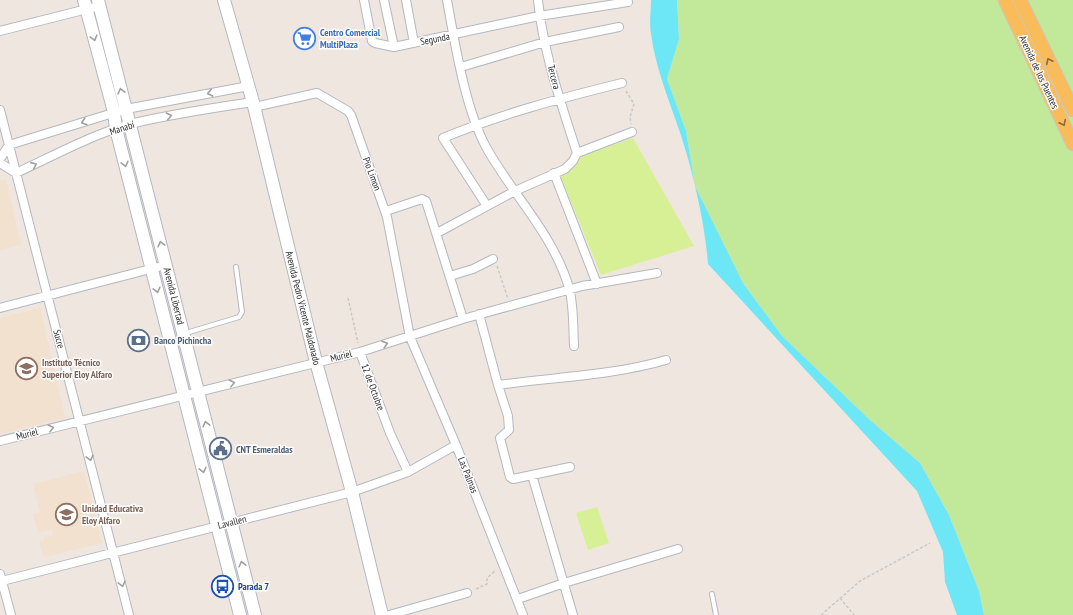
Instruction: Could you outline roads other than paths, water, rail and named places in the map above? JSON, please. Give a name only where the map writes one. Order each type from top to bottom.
[{"type":"main road","name":"Avenida de los Puentes","points":[[1005,0],[1073,144]]},
{"type":"main road","name":"Avenida de los Puentes","points":[[1020,0],[1073,110]]},
{"type":"street","name":"Avenida Pedro Vicente Maldonado","points":[[224,0],[254,104],[316,362],[352,492],[382,615]]},
{"type":"street","name":"Segunda","points":[[364,0],[373,42],[394,47],[539,16],[628,2]]},
{"type":"street","points":[[384,0],[394,47]]},
{"type":"street","points":[[406,0],[414,43]]},
{"type":"street","points":[[446,0],[475,124],[486,147],[554,250],[570,290],[574,346]]},
{"type":"street","name":"Tercera","points":[[538,0],[539,16],[559,99],[576,153]]},
{"type":"street","points":[[0,31],[86,5],[99,3]]},
{"type":"street","name":"Avenida Libertad","points":[[99,3],[120,111],[116,129],[240,615]]},
{"type":"street","name":"Avenida Libertad","points":[[86,5],[120,111],[130,124],[256,615]]},
{"type":"street","points":[[461,67],[545,42],[619,27]]},
{"type":"street","points":[[487,206],[443,138],[475,124],[559,99],[622,83]]},
{"type":"street","name":"Manabí","points":[[9,145],[120,111],[249,86]]},
{"type":"street","name":"Pio Limon","points":[[254,104],[317,93],[348,111],[351,115],[386,211],[410,337]]},
{"type":"street","name":"Manabí","points":[[16,173],[130,124],[193,111],[254,104]]},
{"type":"street","name":"Sucre","points":[[0,110],[129,615]]},
{"type":"street","points":[[437,233],[515,190],[570,165],[576,153],[632,132]]},
{"type":"street","points":[[0,159],[9,145]]},
{"type":"street","points":[[0,163],[16,173]]},
{"type":"street","points":[[554,173],[597,284]]},
{"type":"street","points":[[386,211],[424,200],[437,233],[463,319]]},
{"type":"street","points":[[450,276],[473,270],[493,259]]},
{"type":"street","points":[[0,308],[48,297],[166,265]]},
{"type":"street","name":"Muriel","points":[[0,441],[360,352],[479,314],[570,290],[657,273]]},
{"type":"street","points":[[479,314],[508,416],[508,432],[500,438],[509,476],[513,479],[570,467]]},
{"type":"street","name":"Las Palmas","points":[[410,337],[456,445],[518,599],[523,615]]},
{"type":"street","name":"12 de Octubre","points":[[360,352],[387,426],[408,472]]},
{"type":"street","points":[[498,385],[607,374],[638,368],[666,360]]},
{"type":"street","name":"Lavallen","points":[[1,577],[114,553],[352,492],[408,472],[456,445]]},
{"type":"street","points":[[532,475],[573,615]]},
{"type":"street","points":[[518,599],[564,583],[678,549]]},
{"type":"street","points":[[1,577],[11,615]]},
{"type":"street","points":[[389,615],[467,593]]},
{"type":"lane","points":[[183,334],[239,317],[242,312],[236,267]]},
{"type":"lane","points":[[712,594],[716,615]]},
{"type":"water","points":[[651,0],[677,0],[679,39],[667,79],[686,131],[695,186],[682,137],[655,56],[650,30]]},
{"type":"water","points":[[695,186],[743,283],[782,336],[870,420],[920,463],[949,515],[979,591],[984,615],[957,615],[945,582],[943,552],[917,491],[708,264],[701,211]]},
{"type":"place","name":"Centro Comercial MultiPlaza","points":[[304,38]]},
{"type":"place","name":"Banco Pichincha","points":[[139,340]]},
{"type":"place","name":"Instituto Técnico Superior Eloy Alfaro","points":[[27,368]]},
{"type":"place","name":"CNT Esmeraldas","points":[[220,449]]},
{"type":"place","name":"Unidad Educativa Eloy Alfaro","points":[[67,514]]},
{"type":"place","name":"Parada 7","points":[[222,586]]}]
